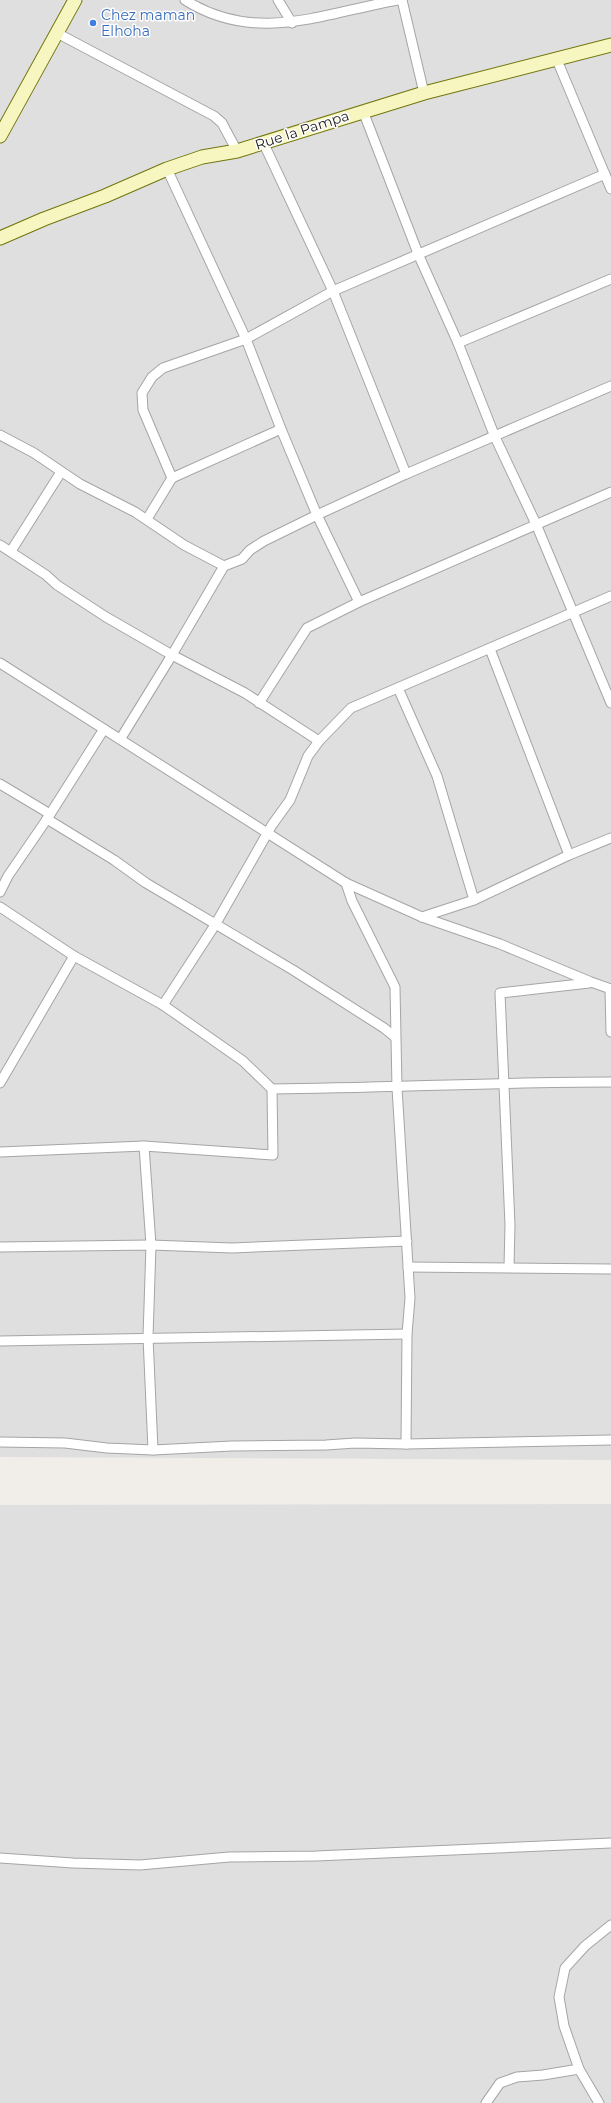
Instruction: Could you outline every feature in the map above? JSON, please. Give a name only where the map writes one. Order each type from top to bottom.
[{"type":"street","points":[[0,136],[75,0]]},
{"type":"street","points":[[185,0],[206,10],[242,22],[261,24],[292,23],[392,1]]},
{"type":"street","points":[[278,0],[292,23]]},
{"type":"street","points":[[402,0],[424,93]]},
{"type":"street","points":[[57,33],[214,116],[222,123],[237,151]]},
{"type":"street","name":"Rue la Pampa","points":[[0,238],[167,169],[202,157],[237,151],[424,93],[611,45]]},
{"type":"street","points":[[556,60],[611,189]]},
{"type":"street","points":[[363,111],[419,256],[458,343],[495,437],[536,524],[574,612],[611,703]]},
{"type":"street","points":[[263,142],[333,291],[406,474]]},
{"type":"street","points":[[167,169],[246,339],[281,429],[317,515],[359,602]]},
{"type":"street","points":[[172,478],[143,410],[142,393],[152,377],[163,368],[246,339],[333,291],[419,256],[605,174]]},
{"type":"street","points":[[458,343],[611,280]]},
{"type":"street","points":[[121,738],[224,566],[242,559],[250,550],[264,541],[317,515],[406,474],[611,386]]},
{"type":"street","points":[[147,519],[172,478],[281,429]]},
{"type":"street","points":[[0,435],[34,453],[80,484],[147,519],[184,545],[224,566]]},
{"type":"street","points":[[11,551],[61,472]]},
{"type":"street","points":[[259,703],[307,628],[359,602],[611,492]]},
{"type":"street","points":[[0,545],[11,551],[32,568],[46,575],[57,585],[172,655],[245,692],[259,703],[319,741]]},
{"type":"street","points":[[163,1005],[215,925],[272,824],[290,800],[308,756],[319,741],[351,708],[611,596]]},
{"type":"street","points":[[490,649],[569,855]]},
{"type":"street","points":[[0,663],[104,729],[121,738],[346,882],[422,917],[500,944],[611,989],[611,1032]]},
{"type":"street","points":[[398,688],[437,776],[474,900]]},
{"type":"street","points":[[0,892],[8,876],[49,816],[104,729]]},
{"type":"street","points":[[0,784],[146,883],[293,970],[384,1028],[395,1037]]},
{"type":"street","points":[[422,917],[474,900],[569,855],[611,838]]},
{"type":"street","points":[[346,882],[352,901],[395,987],[397,1088],[410,1298],[407,1334],[406,1444]]},
{"type":"street","points":[[0,907],[74,956],[163,1005],[243,1061],[272,1089],[397,1088],[505,1082],[611,1082]]},
{"type":"street","points":[[0,1083],[74,956]]},
{"type":"street","points":[[509,1267],[510,1225],[500,993],[591,982]]},
{"type":"street","points":[[0,1152],[144,1146],[273,1155],[272,1089]]},
{"type":"street","points":[[144,1146],[150,1245],[148,1337],[153,1450]]},
{"type":"street","points":[[0,1247],[150,1245],[232,1248],[407,1241]]},
{"type":"street","points":[[408,1267],[611,1269]]},
{"type":"street","points":[[0,1341],[148,1337],[407,1334]]},
{"type":"street","points":[[0,1442],[65,1443],[107,1448],[153,1450],[232,1446],[326,1445],[355,1442],[406,1444],[611,1440]]},
{"type":"street","points":[[0,1858],[73,1863],[140,1865],[229,1857],[316,1856],[611,1843]]},
{"type":"street","points":[[599,2103],[579,2069],[564,2026],[559,1997],[565,1968],[585,1946],[611,1925]]},
{"type":"street","points":[[486,2103],[500,2083],[512,2079],[579,2069]]},
{"type":"shaded area","points":[[0,0],[611,0],[611,1460],[0,1457]]},
{"type":"shaded area","points":[[611,1504],[611,2103],[0,2103],[0,1505]]},
{"type":"place","name":"Chez maman Elhoha","points":[[93,23]]}]
